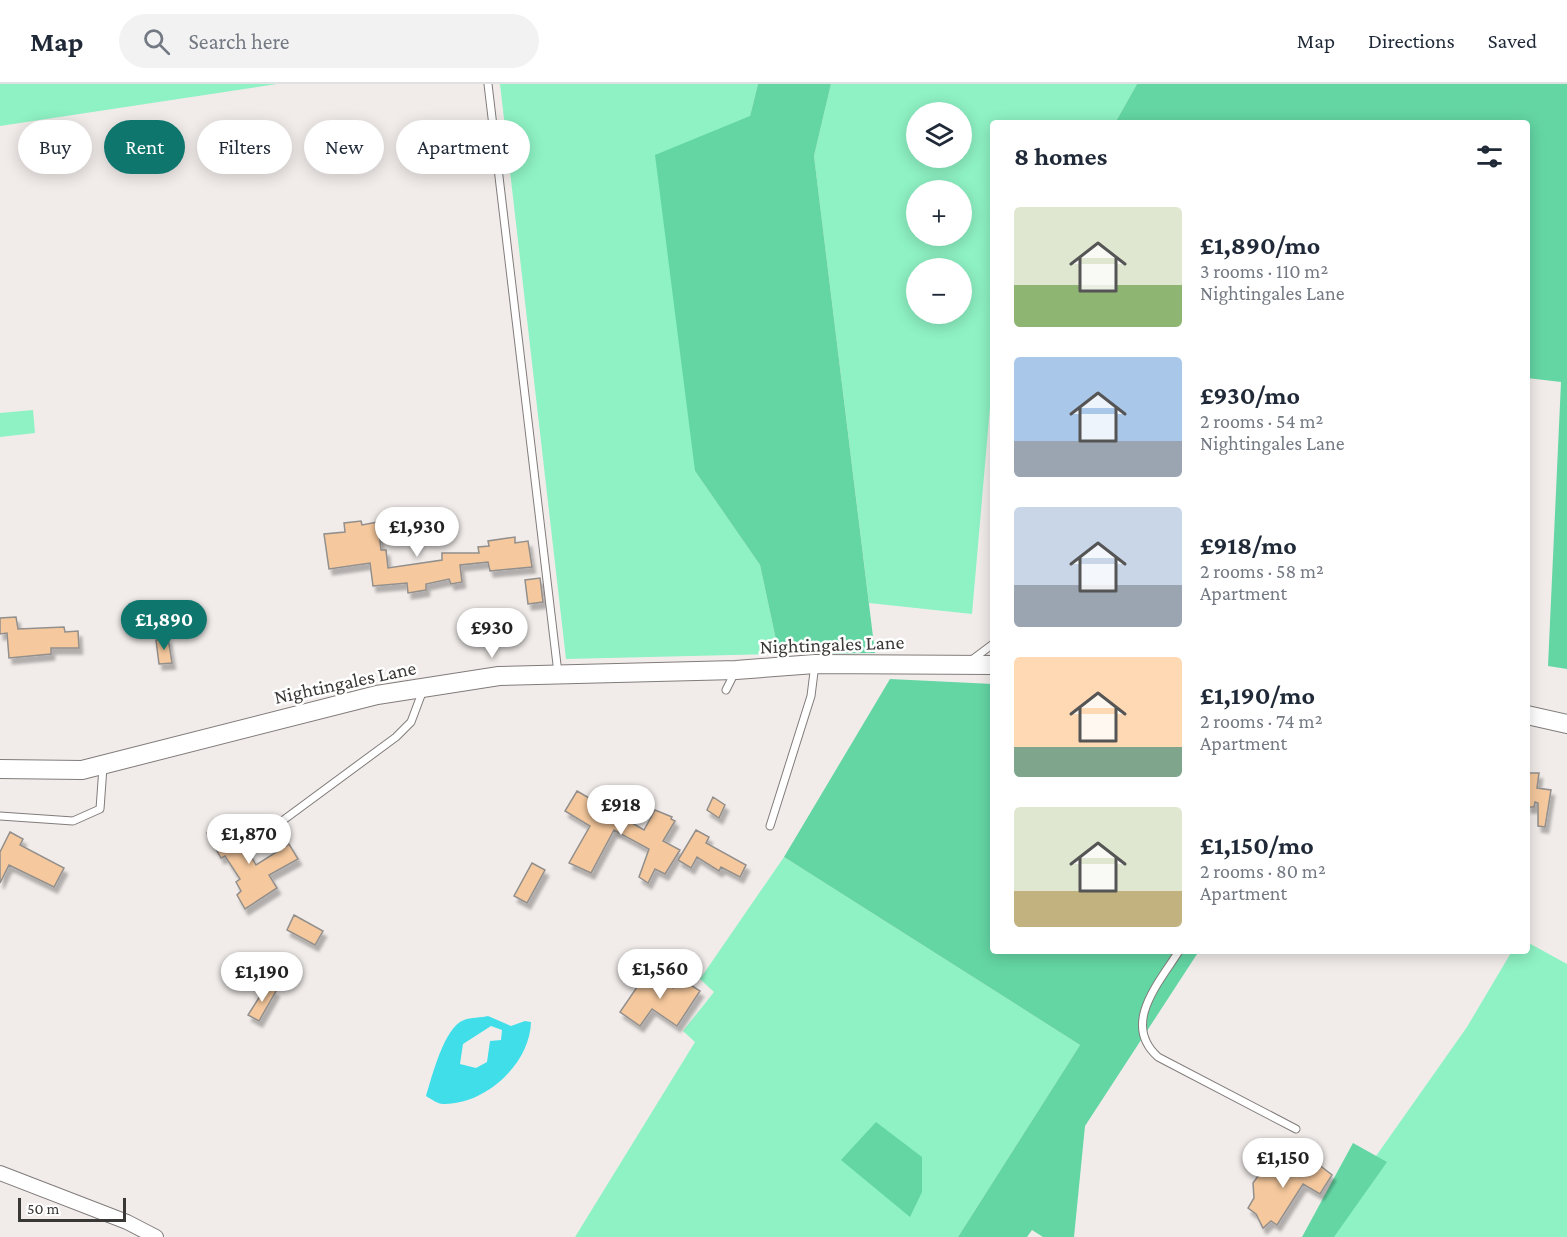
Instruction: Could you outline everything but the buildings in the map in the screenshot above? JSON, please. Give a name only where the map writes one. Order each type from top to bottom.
[{"type":"main road","name":"Nightingales Lane","points":[[0,769],[82,770],[377,695],[499,676],[736,670],[815,664],[990,665]]},
{"type":"main road","points":[[1530,716],[1567,724]]},
{"type":"street","points":[[0,1173],[127,1222],[156,1237]]},
{"type":"lane","points":[[488,84],[558,673]]},
{"type":"lane","points":[[965,665],[990,646]]},
{"type":"lane","points":[[770,826],[811,696],[815,664]]},
{"type":"lane","points":[[726,690],[736,670]]},
{"type":"lane","points":[[255,841],[396,737],[411,722],[424,688]]},
{"type":"lane","points":[[0,816],[73,821],[100,808],[103,764]]},
{"type":"lane","points":[[1177,954],[1144,1006],[1141,1029],[1146,1047],[1158,1057],[1296,1129]]},
{"type":"green space","points":[[0,84],[277,84],[40,120],[18,120],[18,123],[0,126]]},
{"type":"green space","points":[[500,84],[758,84],[750,116],[695,471],[760,565],[779,654],[566,659],[510,174],[530,174],[530,120],[504,120]]},
{"type":"green space","points":[[758,84],[831,84],[814,156],[875,653],[779,654],[760,565],[695,471],[655,155],[750,116]]},
{"type":"green space","points":[[831,84],[1137,84],[1117,120],[990,120],[990,407],[972,614],[869,603],[814,156]]},
{"type":"green space","points":[[1137,84],[1567,84],[1567,669],[1548,666],[1561,382],[1530,378],[1530,120],[1117,120]]},
{"type":"green space","points":[[33,410],[35,433],[0,437],[0,413]]},
{"type":"green space","points":[[890,679],[990,684],[990,954],[1197,954],[1085,1126],[1074,1237],[1043,1237],[1032,1230],[1027,1237],[958,1237],[1080,1045],[784,857]]},
{"type":"green space","points":[[784,857],[1080,1045],[958,1237],[575,1237],[695,1042],[683,1031],[714,992],[700,979]]},
{"type":"green space","points":[[1530,944],[1567,964],[1567,1237],[1319,1237],[1467,1027],[1510,954],[1530,954]]},
{"type":"green space","points":[[876,1122],[922,1157],[922,1192],[910,1217],[841,1160]]},
{"type":"green space","points":[[1353,1143],[1387,1162],[1334,1237],[1302,1237]]},
{"type":"water","points":[[488,1016],[511,1026],[525,1021],[531,1022],[529,1038],[514,1067],[489,1090],[474,1098],[443,1104],[426,1096],[435,1065],[450,1032],[464,1020]],"holes":[[[491,1026],[502,1030],[501,1040],[490,1041],[487,1062],[476,1068],[460,1064],[463,1044]]]}]
